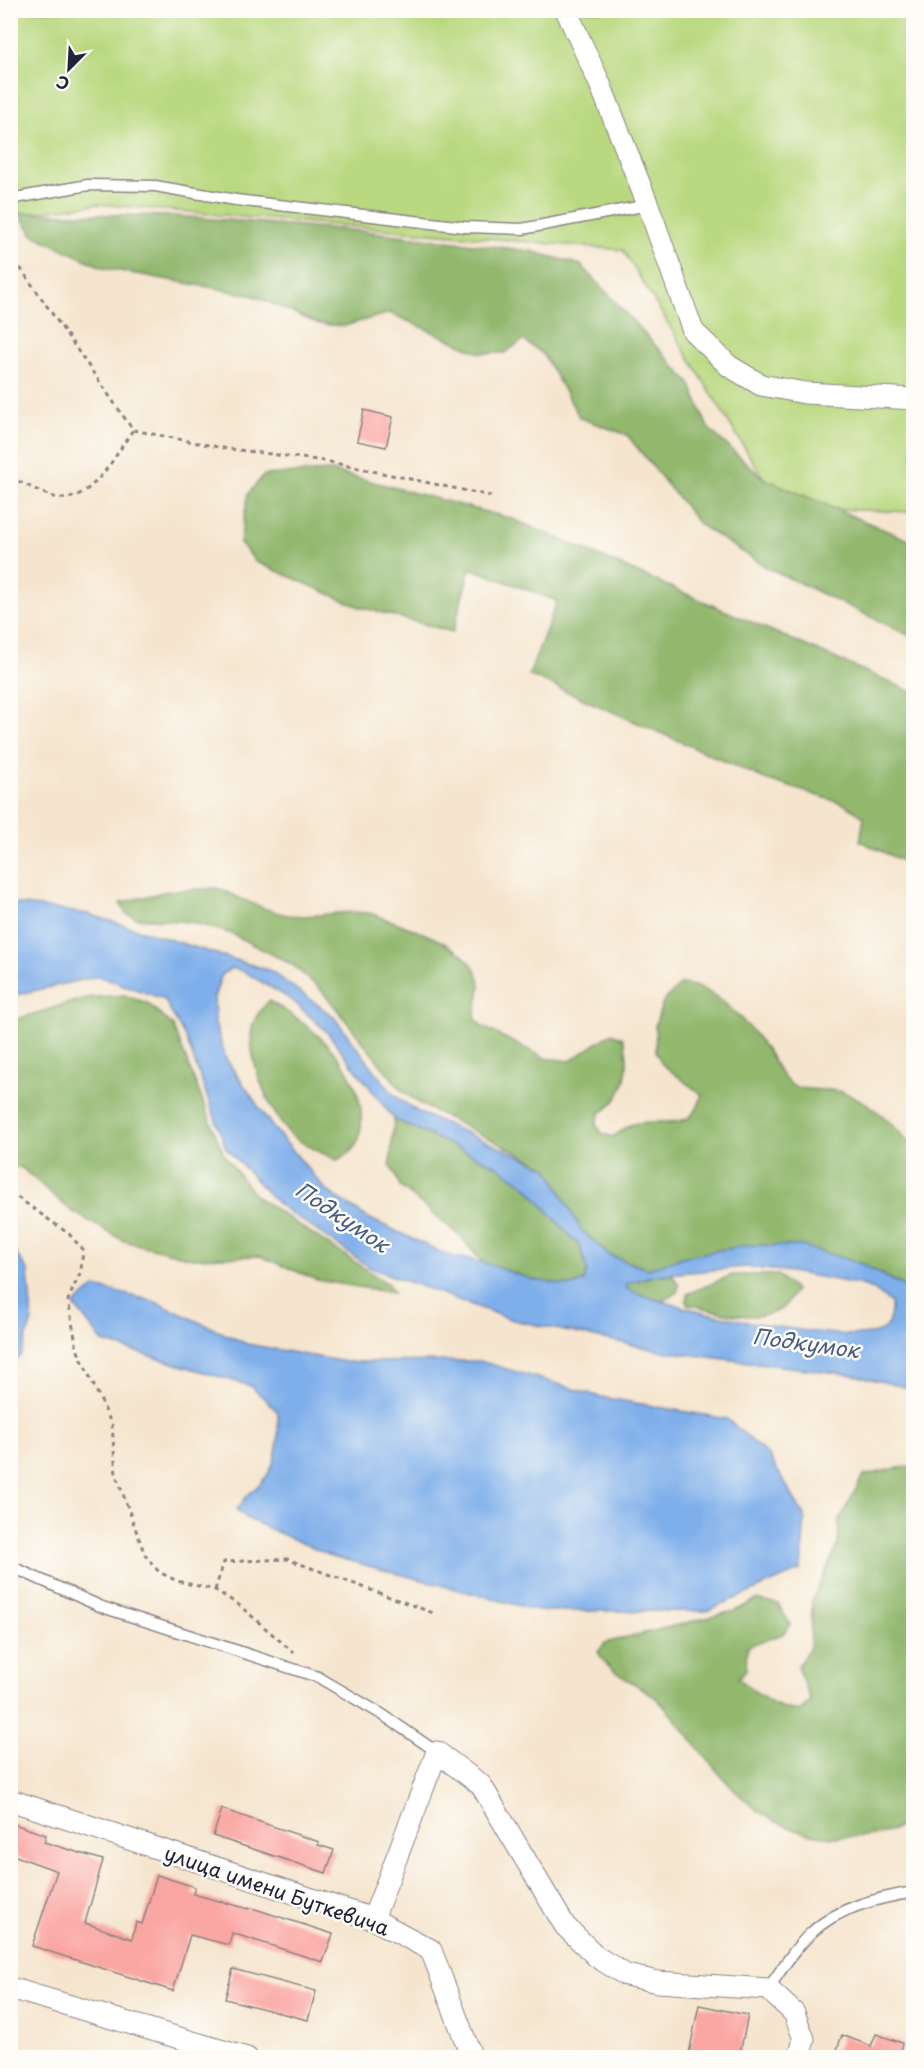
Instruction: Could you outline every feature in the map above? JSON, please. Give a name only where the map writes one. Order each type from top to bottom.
[{"type":"street","points":[[566,10],[600,84],[648,205],[693,331],[729,366],[760,385],[805,393],[914,399]]},
{"type":"street","points":[[373,1919],[437,1752],[481,1785],[565,1926],[597,1957],[626,1975],[658,1982],[768,1989],[794,2013],[804,2039],[799,2058]]},
{"type":"street","name":"улица имени Буткевича","points":[[10,1800],[373,1919],[431,1950],[472,2058]]},
{"type":"street","points":[[10,1988],[247,2058]]},
{"type":"lane","points":[[10,200],[88,185],[155,186],[236,200],[465,227],[522,229],[648,205]]},
{"type":"lane","points":[[10,1566],[102,1606],[318,1677],[383,1715],[437,1752]]},
{"type":"lane","points":[[768,1989],[812,1932],[849,1908],[883,1897],[914,1892]]},
{"type":"path","points":[[10,253],[133,430],[223,448],[325,461],[491,496]]},
{"type":"path","points":[[10,481],[15,480],[56,497],[72,497],[87,489],[103,472],[133,430]]},
{"type":"path","points":[[10,1192],[69,1234],[83,1250],[81,1271],[68,1300],[75,1339],[96,1394],[112,1425],[116,1476],[145,1555],[159,1572],[168,1577],[215,1590],[239,1605],[318,1677]]},
{"type":"path","points":[[215,1590],[224,1562],[287,1559],[425,1608],[436,1614]]},
{"type":"green space","points":[[10,11],[913,11],[913,512],[781,507],[623,250],[97,204],[11,216]]},
{"type":"green space","points":[[18,213],[175,216],[363,231],[531,251],[581,265],[690,383],[708,428],[763,478],[913,542],[913,637],[768,568],[700,525],[627,435],[580,418],[543,354],[523,340],[505,353],[480,353],[390,313],[344,326],[319,324],[252,295],[104,268],[33,235]]},
{"type":"green space","points":[[332,471],[513,519],[913,692],[913,866],[860,841],[864,817],[844,804],[765,779],[529,675],[557,601],[470,568],[453,632],[357,606],[256,562],[240,543],[248,494],[264,475]]},
{"type":"green space","points":[[217,888],[279,913],[310,916],[363,912],[437,939],[467,959],[476,971],[480,985],[475,1017],[481,1026],[545,1058],[570,1061],[612,1033],[623,1038],[627,1059],[625,1080],[616,1099],[600,1113],[596,1125],[603,1134],[613,1137],[633,1124],[683,1120],[691,1116],[697,1108],[702,1095],[662,1064],[656,1051],[655,1026],[663,1002],[681,984],[706,991],[742,1019],[788,1082],[800,1088],[836,1091],[853,1096],[881,1114],[913,1146],[913,1291],[862,1264],[686,1256],[647,1269],[609,1255],[581,1230],[548,1168],[422,1105],[401,1090],[323,992],[293,965],[230,933],[190,922],[137,918],[126,914],[120,903],[168,891]]},
{"type":"green space","points":[[124,995],[147,1003],[173,1026],[224,1155],[255,1196],[388,1284],[393,1293],[317,1280],[260,1256],[192,1258],[124,1241],[71,1211],[22,1168],[11,1165],[11,1021],[85,998]]},
{"type":"green space","points":[[269,1001],[303,1023],[334,1052],[355,1087],[360,1106],[360,1133],[357,1144],[342,1158],[336,1160],[291,1135],[267,1097],[255,1063],[252,1031],[256,1017]]},
{"type":"green space","points":[[394,1119],[495,1165],[525,1185],[580,1247],[587,1270],[584,1281],[572,1286],[534,1280],[482,1262],[460,1236],[400,1186],[390,1164]]},
{"type":"green space","points":[[656,1275],[673,1275],[679,1285],[677,1292],[661,1302],[642,1297],[624,1287],[627,1283]]},
{"type":"green space","points":[[732,1275],[778,1275],[795,1290],[783,1308],[759,1316],[735,1315],[687,1304],[687,1294]]},
{"type":"green space","points":[[913,1467],[913,1820],[895,1829],[869,1836],[840,1837],[808,1834],[781,1824],[757,1810],[736,1792],[661,1703],[654,1696],[610,1668],[598,1652],[605,1643],[734,1611],[756,1600],[778,1604],[790,1624],[783,1634],[747,1646],[746,1670],[738,1678],[775,1705],[801,1710],[811,1700],[797,1667],[810,1647],[812,1600],[838,1545],[839,1521],[863,1476],[896,1468]]},
{"type":"water","name":"Подкумок","points":[[11,903],[88,914],[271,971],[333,1016],[393,1094],[418,1112],[548,1168],[581,1230],[609,1255],[647,1269],[686,1256],[749,1245],[802,1246],[862,1264],[913,1291],[913,1389],[854,1375],[661,1351],[513,1320],[371,1268],[278,1204],[226,1148],[187,1041],[164,999],[98,976],[11,996]],"holes":[[[232,968],[243,971],[292,1000],[327,1032],[394,1119],[495,1165],[525,1185],[580,1247],[587,1270],[584,1281],[572,1286],[534,1280],[482,1262],[447,1255],[368,1218],[327,1191],[271,1125],[226,1059],[215,1023],[214,997],[222,974]],[[746,1267],[791,1272],[863,1285],[891,1303],[889,1321],[884,1329],[876,1333],[855,1335],[825,1333],[749,1322],[674,1304],[625,1287],[628,1283],[656,1275]]]},
{"type":"water","points":[[10,1245],[28,1271],[32,1321],[21,1355],[11,1363]]},
{"type":"water","points":[[95,1287],[153,1301],[247,1344],[345,1362],[480,1361],[601,1397],[727,1419],[769,1456],[805,1517],[801,1570],[707,1611],[539,1611],[331,1556],[248,1519],[237,1510],[267,1476],[275,1459],[278,1412],[251,1386],[103,1342],[74,1305]]},
{"type":"building","points":[[364,410],[393,417],[386,447],[357,441]]},
{"type":"building","points":[[222,1809],[319,1842],[318,1845],[334,1850],[326,1873],[213,1836]]},
{"type":"building","points":[[14,1824],[46,1835],[44,1842],[103,1860],[85,1923],[132,1939],[136,1922],[142,1924],[157,1875],[195,1887],[193,1894],[249,1909],[249,1907],[333,1934],[323,1962],[232,1933],[229,1945],[190,1935],[173,1991],[32,1946],[57,1871],[10,1854],[10,1832]]},
{"type":"building","points":[[233,1969],[316,1991],[308,2020],[225,1999]]},
{"type":"building","points":[[699,2005],[748,2015],[739,2058],[688,2058]]},
{"type":"building","points":[[876,2034],[902,2043],[899,2058],[834,2058],[842,2035],[871,2046]]}]
